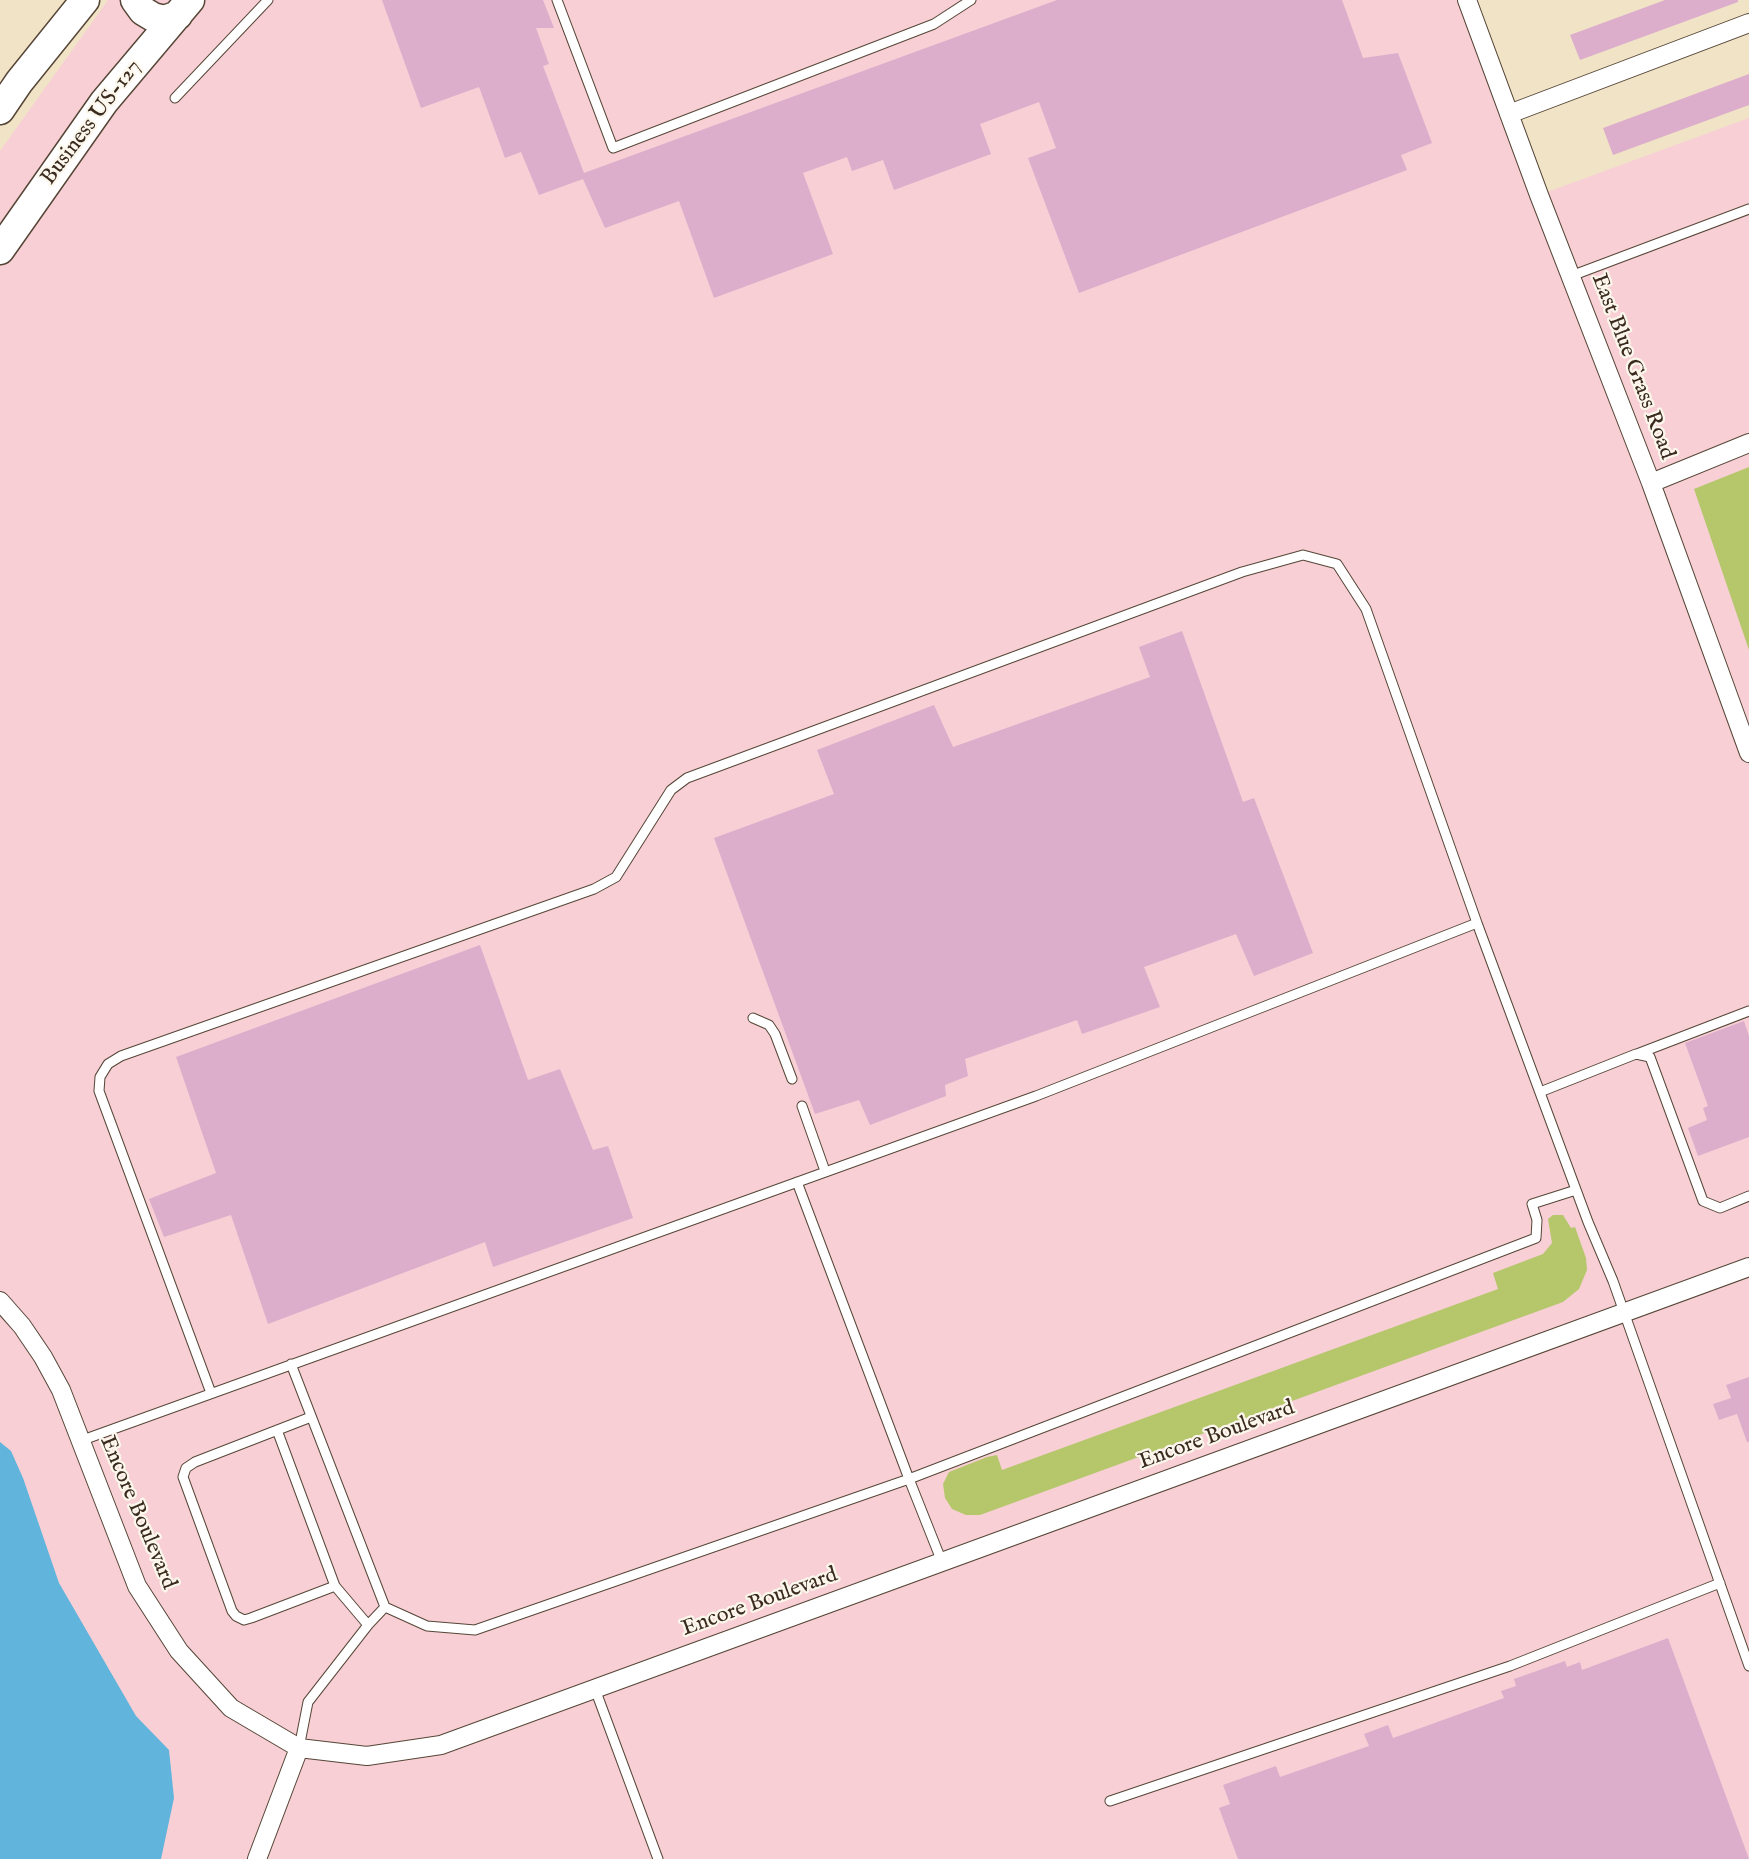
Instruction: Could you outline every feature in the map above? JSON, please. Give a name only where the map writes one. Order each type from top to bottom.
[{"type":"main road","points":[[0,110],[19,82],[85,0]]},
{"type":"main road","points":[[135,0],[143,11],[153,18],[164,20],[184,8]]},
{"type":"main road","name":"Business US-127","points":[[0,250],[104,102],[184,8]]},
{"type":"street","name":"East Blue Grass Road","points":[[1467,0],[1651,483],[1749,753]]},
{"type":"street","points":[[1509,114],[1749,23]]},
{"type":"street","points":[[1651,483],[1749,442]]},
{"type":"street","name":"Encore Boulevard","points":[[0,1301],[22,1326],[43,1357],[60,1390],[137,1586],[179,1651],[231,1708],[299,1748],[367,1756],[441,1745],[1749,1267]]},
{"type":"street","points":[[257,1859],[299,1748]]},
{"type":"lane","points":[[175,98],[268,0]]},
{"type":"lane","points":[[557,0],[613,148],[934,24],[971,0]]},
{"type":"lane","points":[[1571,276],[1749,209]]},
{"type":"lane","points":[[211,1393],[99,1091],[100,1077],[108,1064],[121,1056],[594,889],[616,877],[671,790],[687,778],[1242,572],[1303,555],[1337,564],[1366,609],[1540,1092],[1660,1410],[1749,1666]]},
{"type":"lane","points":[[80,1441],[1036,1096],[1478,922]]},
{"type":"lane","points":[[1540,1092],[1749,1011]]},
{"type":"lane","points":[[753,1018],[769,1024],[792,1079]]},
{"type":"lane","points":[[1636,1054],[1650,1057],[1703,1201],[1720,1208],[1749,1196]]},
{"type":"lane","points":[[802,1106],[825,1171]]},
{"type":"lane","points":[[797,1182],[942,1562]]},
{"type":"lane","points":[[291,1364],[385,1607],[427,1626],[476,1630],[909,1479],[1536,1238],[1537,1220],[1532,1204],[1576,1190]]},
{"type":"lane","points":[[311,1417],[195,1462],[186,1468],[183,1476],[236,1617],[244,1620],[251,1618],[335,1586]]},
{"type":"lane","points":[[277,1430],[335,1586],[368,1625]]},
{"type":"lane","points":[[1110,1801],[1510,1666],[1720,1583]]},
{"type":"lane","points":[[299,1748],[308,1702],[368,1625],[385,1607]]},
{"type":"lane","points":[[595,1689],[658,1859]]},
{"type":"shaded area","points":[[108,0],[1467,0],[1539,195],[1749,118],[1749,1859],[0,1859],[0,151]]},
{"type":"green space","points":[[1749,467],[1749,650],[1694,489]]},
{"type":"green space","points":[[1553,1215],[1563,1215],[1571,1228],[1575,1227],[1586,1258],[1587,1270],[1579,1289],[1563,1302],[980,1515],[966,1515],[952,1509],[945,1498],[943,1484],[949,1472],[987,1457],[997,1455],[1002,1470],[1498,1289],[1493,1273],[1543,1254],[1552,1243],[1548,1219]]},
{"type":"water","points":[[0,1442],[11,1451],[23,1478],[59,1583],[136,1716],[169,1750],[174,1798],[161,1859],[0,1859]]},
{"type":"building","points":[[382,0],[543,0],[554,28],[536,28],[549,64],[543,66],[584,173],[1057,0],[1342,0],[1363,58],[1398,53],[1432,143],[1401,155],[1407,170],[1079,293],[1028,158],[1056,148],[1039,102],[980,124],[991,154],[894,190],[883,160],[852,171],[847,157],[803,173],[833,254],[714,298],[679,201],[605,228],[583,179],[539,195],[521,152],[505,158],[479,87],[421,108]]},
{"type":"building","points":[[1665,0],[1738,0],[1738,2],[1580,60],[1570,35]]},
{"type":"building","points":[[1749,74],[1749,105],[1613,155],[1603,128]]},
{"type":"building","points":[[1182,631],[1243,802],[1254,798],[1313,953],[1254,976],[1236,934],[1144,967],[1160,1007],[1082,1034],[1077,1020],[965,1059],[968,1076],[945,1085],[946,1096],[870,1125],[859,1100],[815,1114],[714,838],[834,794],[817,750],[934,705],[953,747],[1150,677],[1139,647]]},
{"type":"building","points":[[480,945],[528,1080],[560,1069],[593,1150],[608,1146],[633,1218],[493,1267],[485,1242],[268,1324],[231,1215],[164,1237],[149,1199],[216,1173],[176,1057]]},
{"type":"building","points":[[1744,1021],[1749,1036],[1749,1137],[1698,1156],[1688,1128],[1707,1120],[1703,1108],[1708,1106],[1685,1043]]},
{"type":"building","points":[[1749,1377],[1749,1442],[1747,1442],[1737,1414],[1719,1420],[1713,1404],[1731,1398],[1726,1385]]},
{"type":"building","points":[[1668,1638],[1749,1859],[1238,1859],[1219,1808],[1230,1804],[1223,1785],[1276,1766],[1280,1777],[1369,1746],[1364,1734],[1388,1725],[1393,1738],[1504,1698],[1501,1691],[1516,1686],[1514,1679],[1565,1661],[1567,1667],[1580,1662],[1582,1670]]}]
